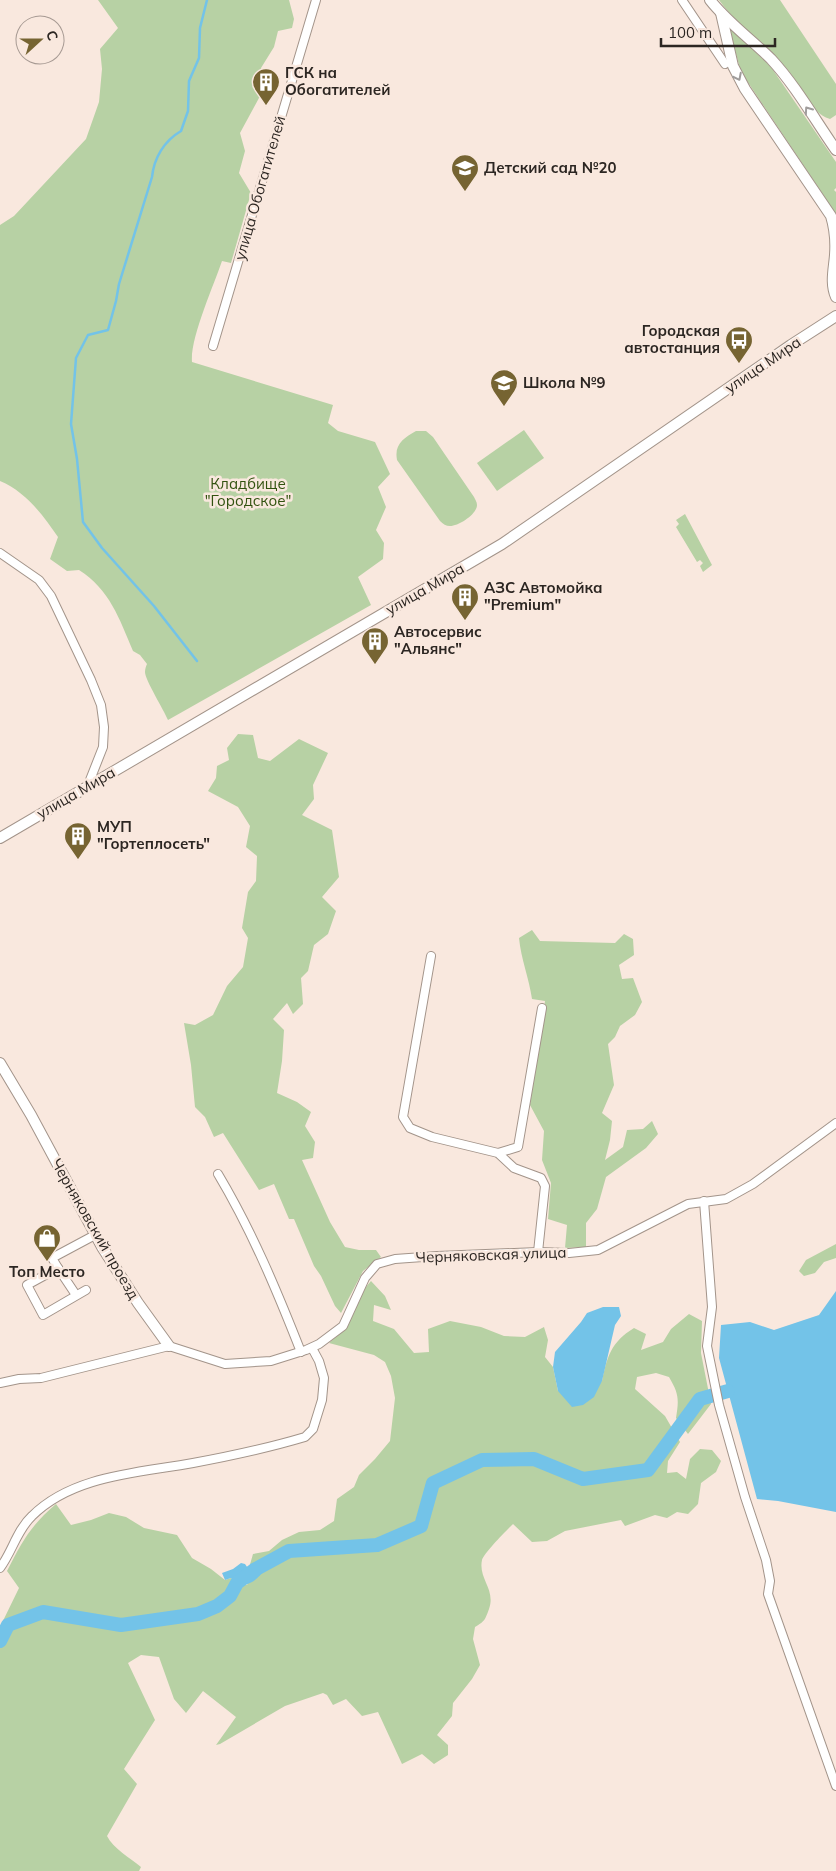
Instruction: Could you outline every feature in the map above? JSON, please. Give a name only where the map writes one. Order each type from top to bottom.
[{"type":"main road","points":[[710,0],[721,13],[771,60],[787,79],[836,150]]},
{"type":"main road","points":[[721,13],[733,66],[745,89],[831,216],[835,229],[836,254],[832,275],[836,297]]},
{"type":"main road","name":"улица Мира","points":[[0,838],[502,544],[836,316]]},
{"type":"main road","name":"Черняковский проезд","points":[[0,1063],[31,1115],[95,1234],[138,1303],[169,1346]]},
{"type":"street","name":"улица Обогатителей","points":[[213,346],[316,0]]},
{"type":"street","points":[[682,0],[725,64]]},
{"type":"street","points":[[0,552],[40,580],[52,596],[101,705],[104,727],[103,748],[88,785]]},
{"type":"street","points":[[431,956],[403,1117],[410,1128],[432,1137],[498,1153],[514,1168],[541,1178],[545,1186],[538,1252]]},
{"type":"street","points":[[498,1153],[518,1147],[542,1008]]},
{"type":"street","name":"Черняковская улица","points":[[169,1346],[225,1364],[271,1361],[301,1352],[312,1348],[343,1326],[364,1278],[377,1264],[395,1259],[538,1252],[569,1253],[598,1250],[688,1204],[726,1199],[753,1184],[836,1123]]},
{"type":"street","points":[[218,1174],[240,1210],[284,1308],[301,1352]]},
{"type":"street","points":[[704,1201],[712,1307],[707,1346],[719,1405],[745,1497],[766,1560],[770,1581],[768,1594],[836,1786]]},
{"type":"street","points":[[76,1296],[52,1258],[95,1234]]},
{"type":"street","points":[[58,1268],[27,1284],[43,1314],[86,1290]]},
{"type":"street","points":[[0,1383],[19,1379],[40,1378],[169,1346]]},
{"type":"street","points":[[0,1568],[16,1538],[31,1516],[56,1497],[91,1483],[203,1461],[305,1437],[313,1429],[322,1400],[324,1378],[319,1361],[312,1348]]},
{"type":"green space","name":"Кладбище \"Городское\"","points":[[98,0],[289,0],[294,19],[292,28],[278,31],[274,47],[261,68],[266,85],[240,133],[245,151],[239,173],[251,193],[231,263],[222,261],[203,312],[192,352],[192,362],[333,405],[328,423],[338,431],[375,442],[390,474],[378,487],[386,507],[376,530],[384,543],[383,559],[358,577],[371,605],[168,720],[146,676],[147,664],[140,655],[133,651],[118,616],[99,586],[79,570],[67,571],[50,559],[58,537],[26,497],[0,481],[0,225],[14,216],[86,139],[99,102],[102,69],[100,49],[118,28]]},
{"type":"green space","points":[[719,0],[780,0],[836,84],[836,115],[830,119],[816,110],[786,68],[726,10]]},
{"type":"green space","points":[[729,29],[732,29],[771,67],[836,162],[836,188],[834,190],[836,192],[836,214],[741,72]]},
{"type":"green space","points":[[524,430],[544,458],[497,491],[477,463]]},
{"type":"green space","points":[[416,431],[426,431],[433,437],[476,501],[477,505],[474,512],[458,524],[449,526],[440,521],[397,460],[396,454],[401,442]]},
{"type":"green space","points":[[685,514],[712,565],[703,572],[700,566],[703,563],[700,560],[697,562],[676,527],[679,524],[676,520]]},
{"type":"green space","points":[[238,734],[253,735],[258,758],[270,761],[299,739],[328,753],[313,785],[314,799],[302,815],[332,830],[339,877],[322,897],[336,911],[328,934],[314,945],[308,971],[301,978],[303,1004],[293,1014],[287,1003],[273,1019],[284,1030],[277,1093],[297,1102],[311,1112],[305,1126],[315,1142],[313,1158],[302,1160],[330,1222],[345,1247],[359,1250],[376,1250],[381,1257],[363,1271],[341,1313],[335,1306],[321,1276],[314,1266],[294,1219],[289,1219],[274,1184],[259,1190],[223,1133],[214,1137],[205,1117],[195,1107],[184,1023],[195,1025],[213,1015],[227,986],[243,967],[248,938],[242,928],[248,892],[256,881],[257,856],[246,847],[250,826],[238,807],[208,791],[216,778],[217,766],[229,760],[227,748]]},
{"type":"green space","points":[[532,930],[540,941],[615,943],[624,934],[633,939],[634,955],[619,965],[622,979],[633,978],[642,1002],[635,1015],[620,1026],[615,1037],[608,1044],[614,1085],[602,1113],[612,1121],[605,1160],[623,1147],[627,1130],[643,1129],[652,1121],[658,1134],[646,1148],[606,1177],[597,1209],[586,1223],[586,1247],[565,1248],[567,1225],[548,1219],[551,1183],[542,1160],[544,1131],[530,1105],[545,1001],[532,999],[519,938]]},
{"type":"green space","points":[[836,1244],[836,1258],[824,1262],[815,1273],[804,1276],[799,1271],[806,1260]]},
{"type":"green space","points":[[371,1281],[385,1296],[391,1310],[374,1305],[373,1321],[394,1329],[414,1353],[429,1352],[428,1329],[450,1321],[481,1327],[504,1336],[525,1337],[544,1327],[548,1340],[545,1357],[553,1367],[558,1391],[602,1381],[611,1351],[626,1333],[634,1328],[646,1334],[641,1350],[663,1342],[671,1329],[689,1314],[702,1321],[701,1353],[711,1404],[688,1434],[676,1418],[677,1397],[669,1377],[656,1373],[637,1377],[635,1389],[665,1416],[680,1442],[668,1461],[667,1473],[677,1472],[686,1479],[690,1459],[700,1449],[712,1450],[721,1461],[716,1472],[701,1483],[698,1504],[688,1514],[677,1512],[667,1518],[655,1515],[625,1526],[621,1520],[565,1531],[547,1541],[532,1542],[513,1524],[491,1547],[482,1560],[482,1573],[489,1590],[491,1602],[483,1622],[475,1627],[473,1639],[480,1665],[472,1679],[453,1703],[452,1716],[437,1735],[448,1745],[448,1755],[434,1764],[422,1754],[402,1764],[378,1712],[362,1716],[346,1699],[333,1705],[327,1695],[323,1693],[285,1706],[216,1745],[236,1717],[203,1691],[186,1713],[174,1699],[159,1657],[141,1655],[128,1663],[155,1720],[124,1769],[137,1784],[107,1836],[117,1849],[141,1867],[139,1871],[0,1871],[0,1627],[19,1588],[7,1571],[22,1543],[39,1520],[56,1504],[71,1525],[109,1513],[126,1517],[144,1528],[177,1535],[192,1558],[225,1580],[231,1578],[240,1585],[247,1585],[252,1574],[249,1568],[253,1554],[269,1551],[282,1540],[299,1532],[320,1530],[334,1521],[337,1499],[354,1487],[359,1475],[390,1441],[395,1398],[391,1376],[385,1362],[374,1355],[329,1343],[346,1328],[365,1288]]},
{"type":"water","points":[[836,1291],[836,1512],[757,1499],[719,1358],[721,1325],[750,1322],[774,1330],[819,1315]]},
{"type":"water","points":[[603,1307],[619,1307],[621,1316],[615,1325],[602,1381],[594,1397],[583,1405],[572,1407],[558,1391],[553,1367],[555,1352],[587,1313]]},
{"type":"water","points":[[241,1563],[245,1564],[252,1574],[263,1563],[267,1565],[256,1579],[246,1584],[236,1582],[231,1578],[225,1580],[222,1573],[233,1569]]},
{"type":"waterway","points":[[197,661],[154,606],[102,548],[83,522],[77,459],[71,424],[76,358],[88,335],[108,330],[119,284],[155,163],[165,145],[181,131],[188,111],[189,81],[199,58],[200,28],[207,0]]},
{"type":"waterway","points":[[0,1641],[8,1625],[43,1612],[121,1625],[198,1614],[217,1606],[230,1596],[237,1583],[254,1570],[289,1551],[377,1545],[421,1526],[433,1483],[482,1460],[534,1459],[583,1479],[648,1470],[700,1399],[728,1391]]},
{"type":"place","name":"ГСК на Обогатителей","points":[[266,106]]},
{"type":"place","name":"Детский сад №20","points":[[465,192]]},
{"type":"place","name":"Городская автостанция","points":[[739,364]]},
{"type":"place","name":"Школа №9","points":[[504,407]]},
{"type":"place","name":"АЗС Автомойка \"Premium\"","points":[[465,621]]},
{"type":"place","name":"Автосервис \"Альянс\"","points":[[375,665]]},
{"type":"place","name":"МУП \"Гортеплосеть\"","points":[[78,860]]},
{"type":"place","name":"Топ Место","points":[[47,1262]]}]
